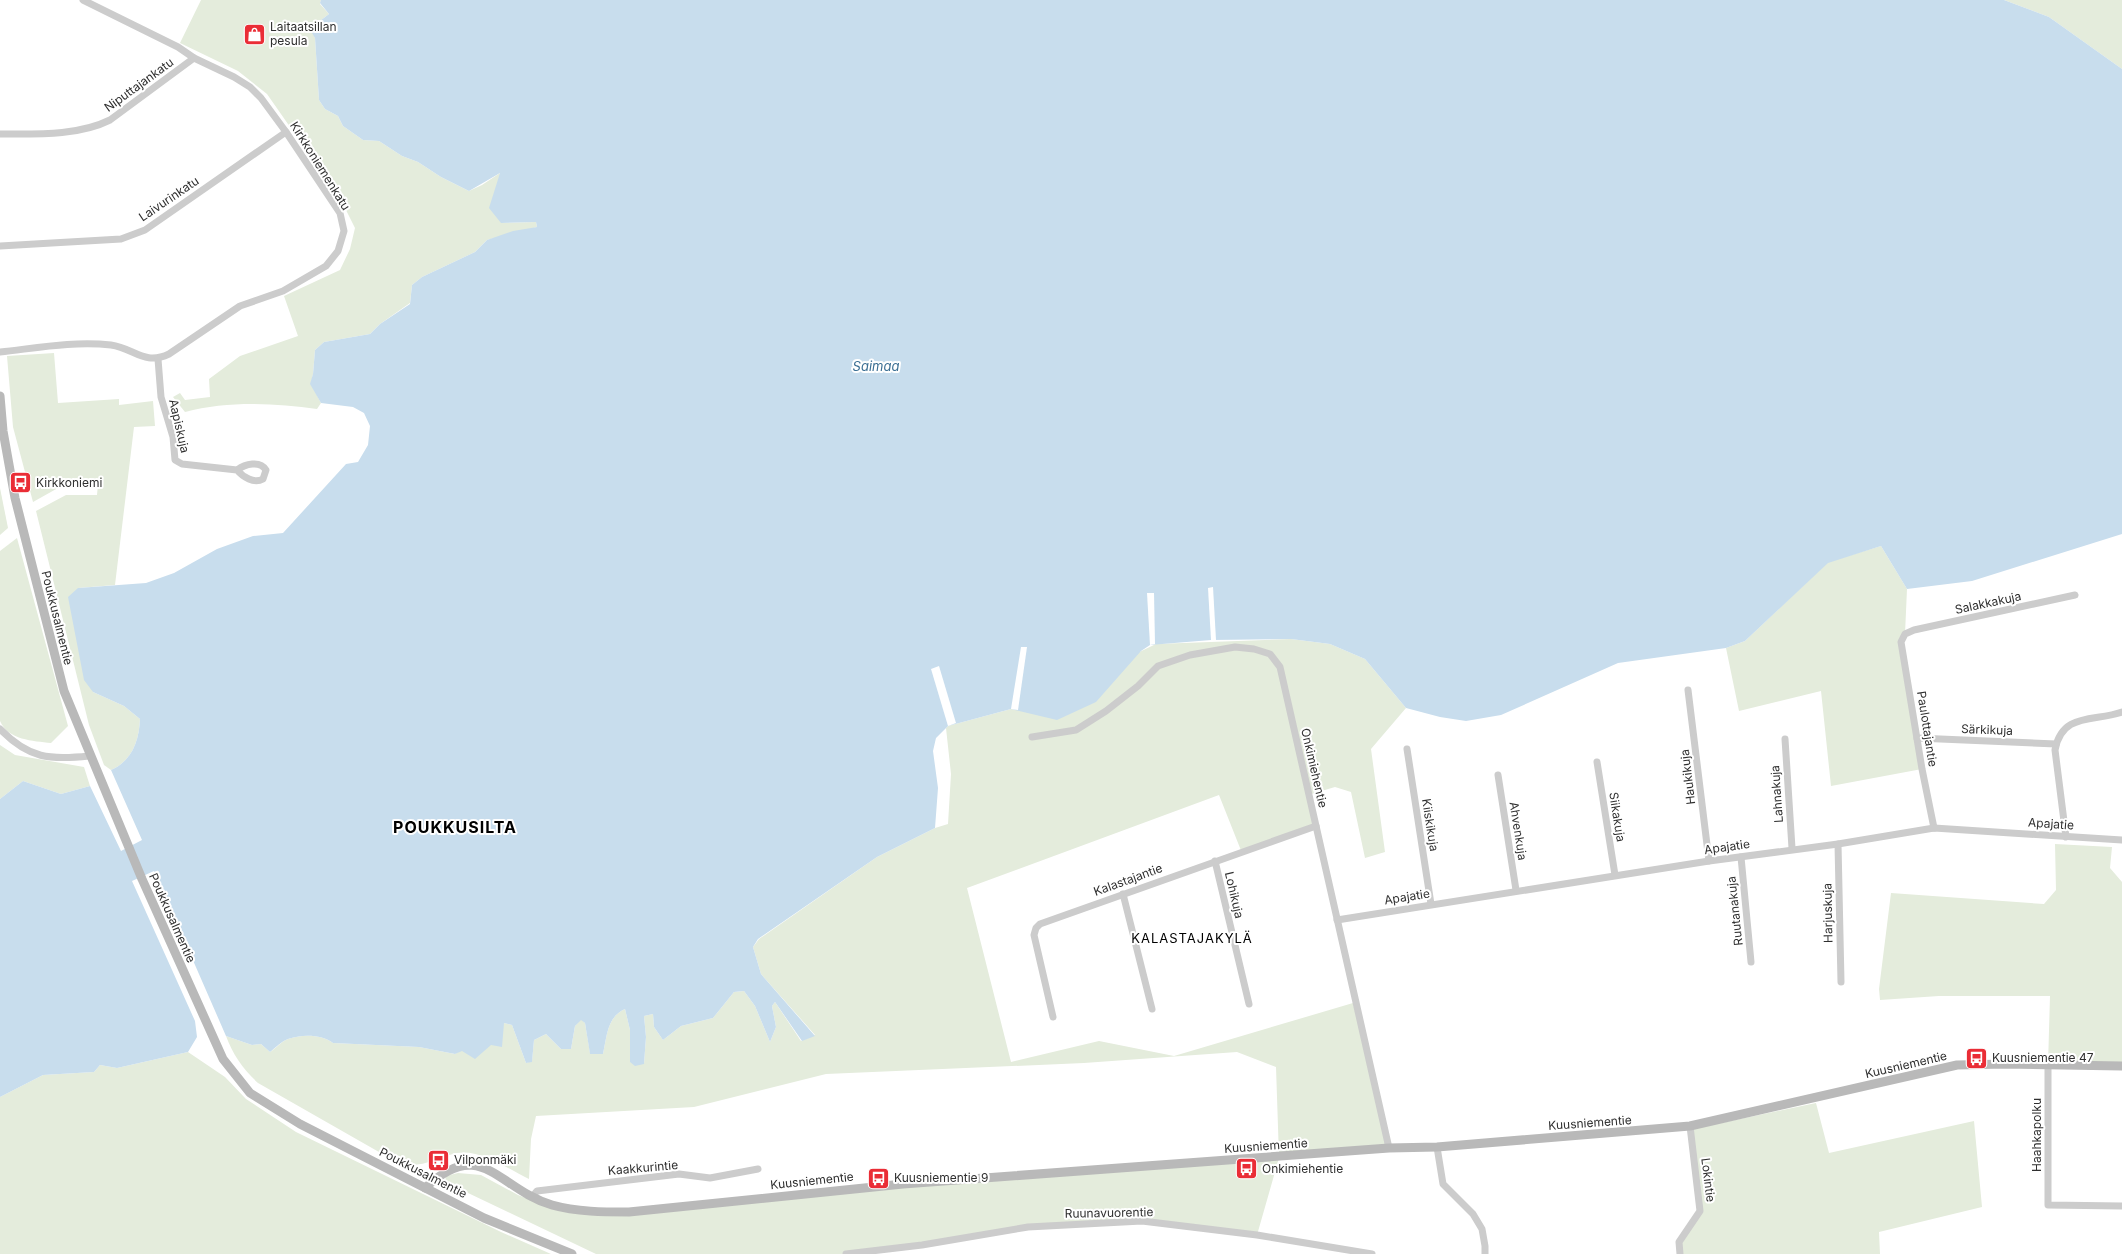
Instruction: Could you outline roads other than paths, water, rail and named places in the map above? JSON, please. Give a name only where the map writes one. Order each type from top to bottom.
[{"type":"street","name":"Kirkkoniemenkatu","points":[[83,0],[178,47],[194,58],[234,77],[250,87],[261,98],[286,132],[340,214],[344,231],[338,251],[326,266],[283,291],[240,306],[169,354],[158,359]]},
{"type":"street","name":"Niputtajankatu","points":[[0,134],[39,134],[99,126],[110,120],[194,58]]},
{"type":"street","name":"Laivurinkatu","points":[[0,246],[121,238],[145,230],[286,132]]},
{"type":"street","points":[[0,352],[63,344],[112,345],[146,358],[158,359]]},
{"type":"street","name":"Aapiskuja","points":[[158,359],[161,397],[174,437],[175,460],[182,464],[237,470]]},
{"type":"street","name":"Poukkusalmentie","points":[[0,396],[3,431],[19,514],[64,691],[89,756],[217,1050],[242,1085],[260,1100],[300,1124],[484,1218],[572,1254]]},
{"type":"street","name":"Salakkakuja","points":[[1905,634],[1914,630],[2075,595]]},
{"type":"street","name":"Paulottajantie","points":[[1905,634],[1901,642],[1934,828]]},
{"type":"street","name":"Onkimiehentie","points":[[1032,737],[1076,730],[1106,711],[1138,686],[1158,666],[1190,655],[1235,647],[1254,649],[1270,654],[1280,667],[1389,1148]]},
{"type":"street","name":"Haukikuja","points":[[1688,690],[1709,861]]},
{"type":"street","points":[[2066,837],[2056,757],[2056,744],[2065,728],[2074,721],[2122,712]]},
{"type":"street","points":[[0,729],[26,751],[60,759],[89,756]]},
{"type":"street","name":"Särkikuja","points":[[1917,738],[2056,744]]},
{"type":"street","name":"Lahnakuja","points":[[1785,739],[1792,848]]},
{"type":"street","name":"Kiiskikuja","points":[[1407,749],[1431,904]]},
{"type":"street","name":"Siikakuja","points":[[1597,762],[1615,875]]},
{"type":"street","name":"Ahvenkuja","points":[[1498,775],[1516,890]]},
{"type":"street","name":"Kalastajantie","points":[[1053,1017],[1034,935],[1036,928],[1040,924],[1316,826]]},
{"type":"street","name":"Apajatie","points":[[1337,920],[1516,890],[1741,857],[1792,848],[1838,844],[1934,828],[2122,840]]},
{"type":"street","name":"Harjuskuja","points":[[1838,844],[1841,982]]},
{"type":"street","name":"Ruutanakuja","points":[[1741,857],[1751,962]]},
{"type":"street","name":"Lohikuja","points":[[1215,861],[1249,1004]]},
{"type":"street","points":[[1123,894],[1152,1009]]},
{"type":"street","name":"Kuusniementie","points":[[425,1188],[443,1172],[464,1164],[480,1166],[552,1205],[594,1212],[629,1212],[904,1184],[1389,1148],[1437,1147],[1690,1126],[1957,1065],[2122,1066]]},
{"type":"street","name":"Haahkapolku","points":[[2048,1065],[2048,1205],[2122,1206]]},
{"type":"street","name":"Lokintie","points":[[1680,1254],[1679,1242],[1700,1211],[1690,1126]]},
{"type":"street","points":[[1437,1147],[1443,1184],[1473,1214],[1482,1229],[1485,1254]]},
{"type":"street","name":"Kaakkurintie","points":[[533,1196],[537,1190],[679,1174],[710,1178],[758,1169]]},
{"type":"street","name":"Ruunavuorentie","points":[[846,1254],[922,1245],[1028,1227],[1142,1221],[1257,1235],[1372,1254]]},
{"type":"street","points":[[922,1245],[923,1254]]},
{"type":"water","name":"Saimaa","points":[[321,0],[2004,0],[2049,17],[2122,69],[2122,534],[1972,581],[1907,589],[1881,546],[1828,563],[1745,641],[1726,648],[1618,663],[1501,715],[1466,721],[1440,717],[1406,708],[1365,659],[1330,644],[1291,639],[1211,640],[1150,645],[1141,651],[1096,702],[1057,720],[1011,709],[948,726],[936,738],[933,751],[938,788],[935,828],[877,857],[758,939],[753,947],[761,974],[815,1036],[802,1041],[775,1002],[772,1006],[776,1027],[770,1042],[755,1006],[744,991],[734,992],[713,1018],[681,1026],[663,1040],[654,1027],[653,1014],[644,1016],[646,1037],[644,1064],[635,1066],[630,1062],[630,1030],[625,1009],[619,1012],[611,1022],[603,1054],[590,1054],[585,1023],[581,1020],[575,1026],[571,1049],[561,1049],[546,1034],[534,1040],[532,1062],[526,1063],[512,1025],[504,1023],[502,1047],[491,1045],[475,1059],[462,1051],[455,1054],[419,1047],[333,1043],[317,1036],[293,1037],[281,1043],[270,1052],[261,1044],[252,1045],[226,1036],[154,871],[132,881],[195,1021],[197,1037],[188,1052],[117,1068],[100,1065],[94,1072],[43,1075],[0,1097],[0,799],[23,781],[61,794],[90,786],[121,851],[142,840],[111,770],[124,761],[133,749],[138,735],[140,719],[124,706],[93,692],[84,680],[68,597],[78,588],[146,583],[174,573],[217,549],[253,536],[283,533],[346,464],[358,462],[368,445],[370,426],[364,413],[353,407],[321,403],[310,384],[313,374],[315,350],[324,342],[370,334],[380,324],[410,304],[412,285],[422,277],[475,252],[487,240],[513,231],[537,227],[536,222],[501,223],[489,208],[500,173],[469,191],[441,177],[418,162],[402,156],[379,141],[363,140],[343,126],[338,116],[325,109],[319,100],[315,38],[312,33],[312,27],[329,14],[320,3]]},
{"type":"place","name":"Laitaatsillan pesula","points":[[254,34]]},
{"type":"place","name":"Kirkkoniemi","points":[[21,483]]},
{"type":"place","name":"Kuusniementie 47","points":[[1977,1058]]},
{"type":"place","name":"Vilponmäki","points":[[439,1160]]},
{"type":"place","name":"Onkimiehentie","points":[[1246,1169]]},
{"type":"place","name":"Kuusniementie 9","points":[[878,1178]]},
{"type":"district","name":"POUKKUSILTA","points":[[455,827]]},
{"type":"district","name":"KALASTAJAKYLÄ","points":[[1192,938]]}]
